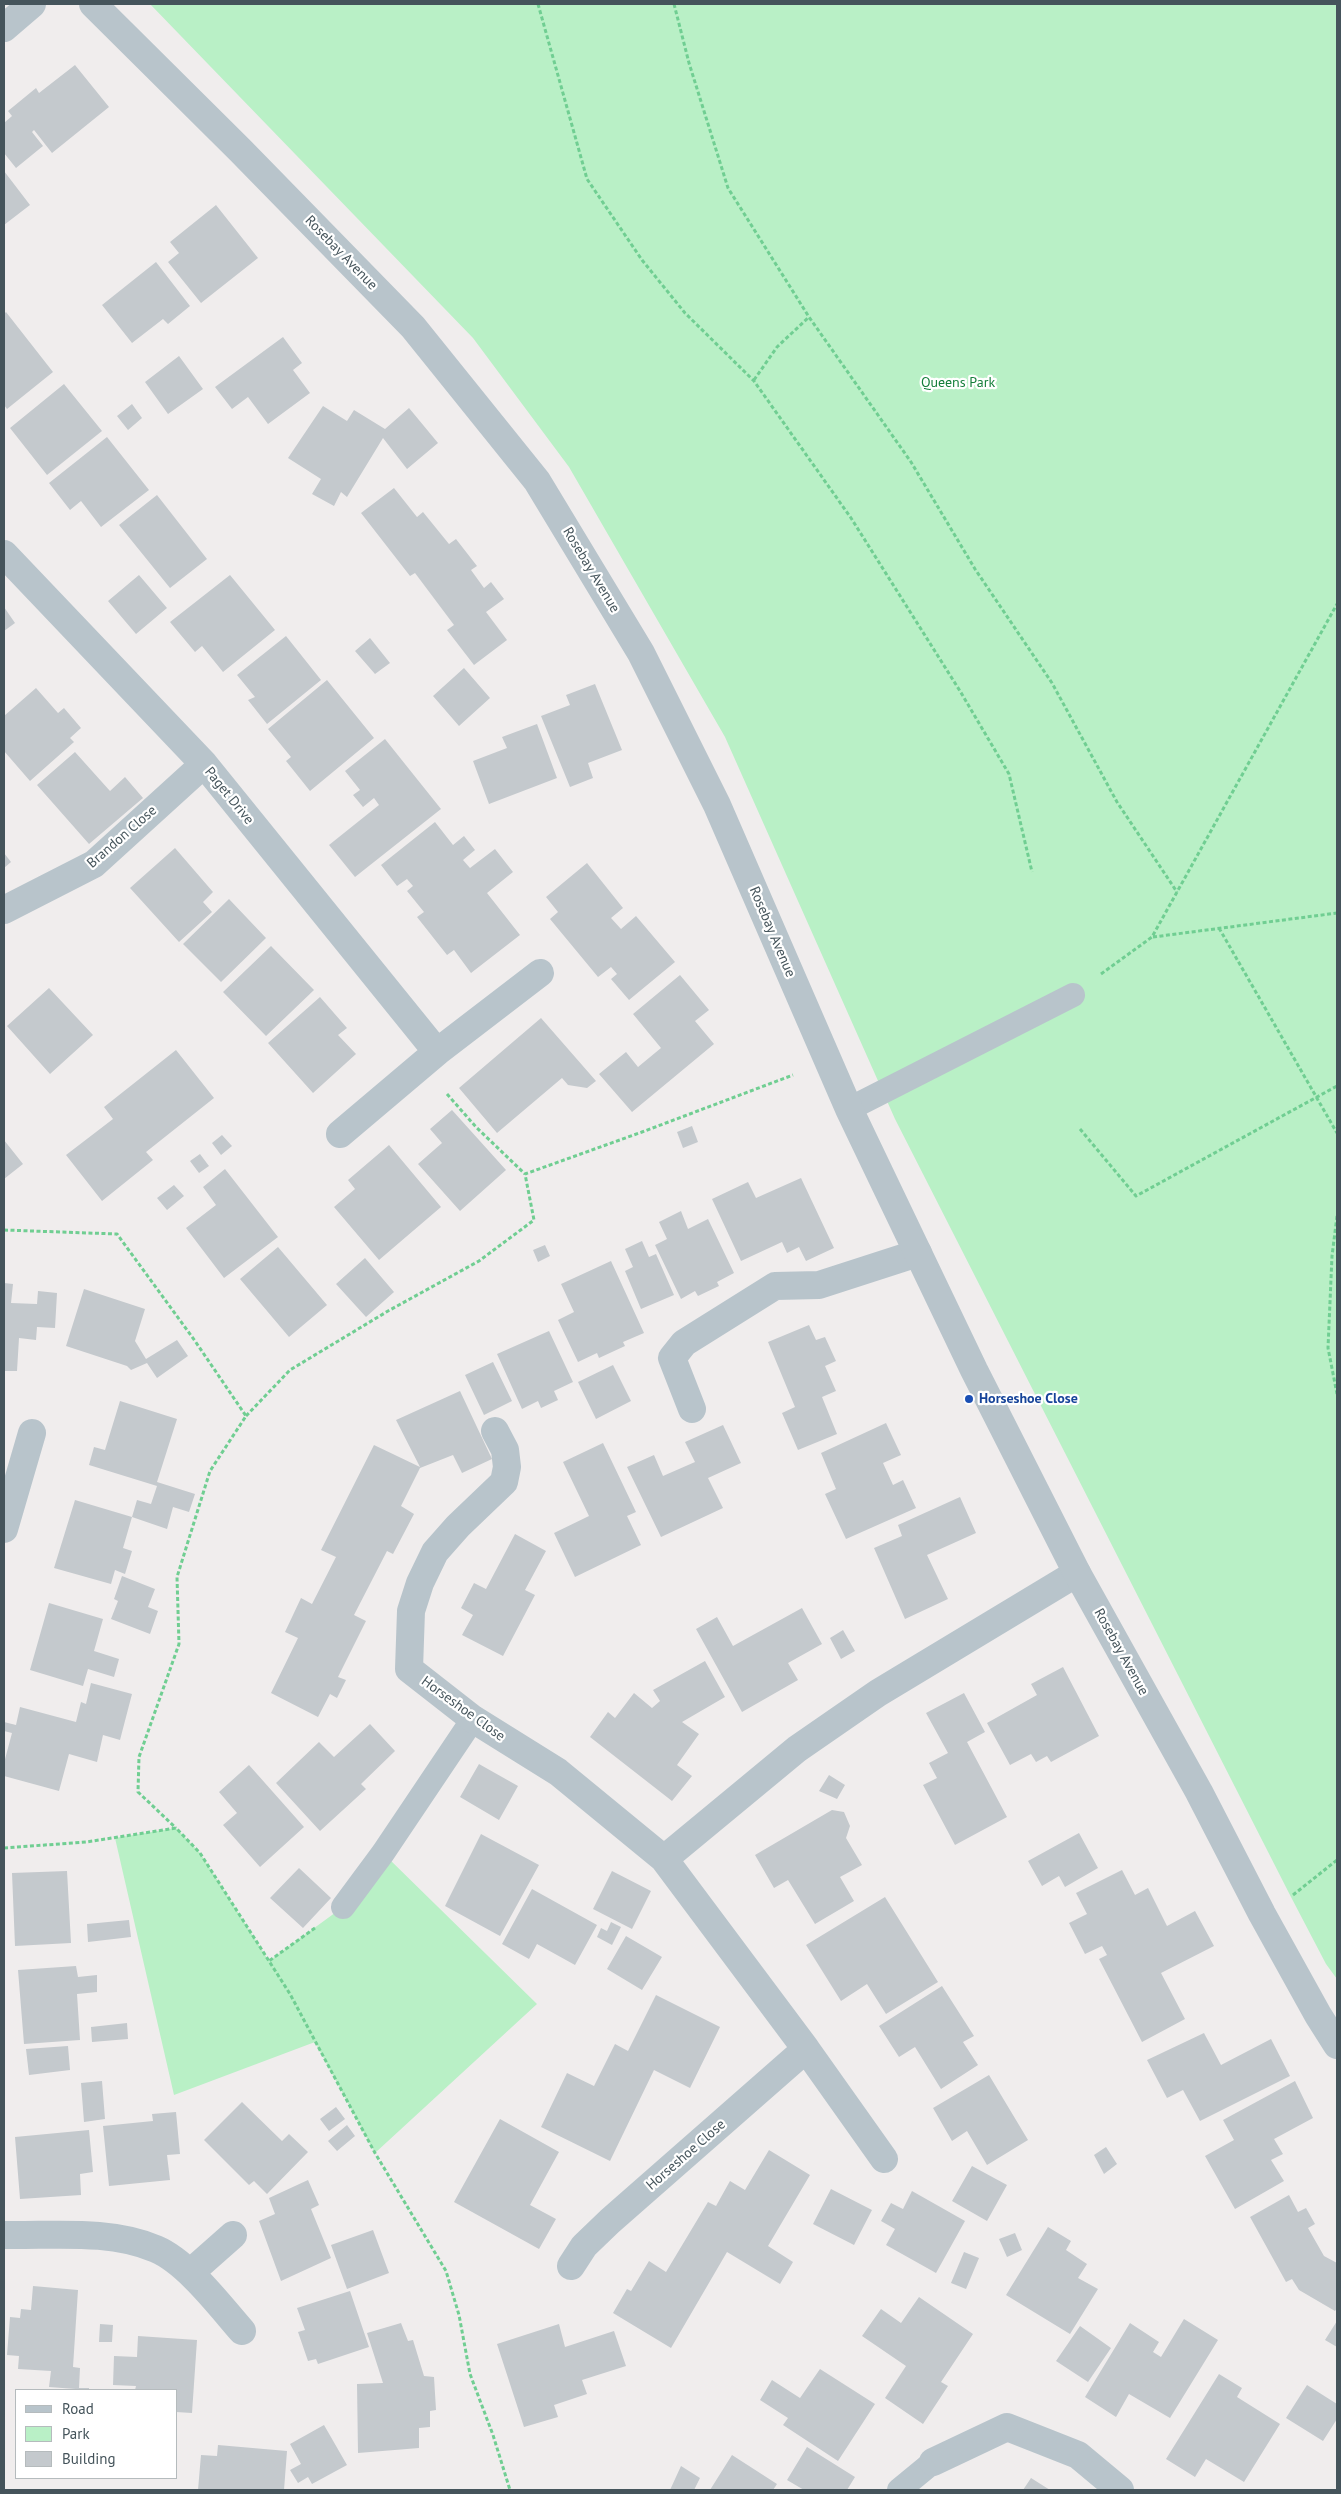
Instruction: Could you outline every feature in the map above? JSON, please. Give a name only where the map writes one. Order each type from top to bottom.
[{"type":"street","points":[[4,28],[32,4]]},
{"type":"street","name":"Rosebay Avenue","points":[[93,4],[240,150],[413,327],[536,480],[641,653],[717,805],[849,1110],[1077,1573],[1199,1792],[1262,1914],[1318,2015],[1337,2045]]},
{"type":"street","name":"Paget Drive","points":[[4,554],[204,764],[437,1052]]},
{"type":"street","name":"Brandon Close","points":[[4,910],[94,864],[204,764]]},
{"type":"street","points":[[340,1134],[437,1052],[540,973]]},
{"type":"street","points":[[692,1409],[672,1358],[684,1343],[775,1286],[819,1285],[918,1253]]},
{"type":"street","name":"Horseshoe Close","points":[[495,1431],[505,1450],[507,1467],[504,1482],[458,1526],[435,1552],[420,1583],[411,1611],[409,1669],[473,1719],[558,1772],[664,1859],[806,2049],[884,2159]]},
{"type":"street","points":[[4,1529],[32,1433]]},
{"type":"street","points":[[664,1859],[797,1749],[878,1693],[1077,1573]]},
{"type":"street","name":"Horseshoe Close","points":[[571,2266],[584,2246],[610,2221],[806,2049]]},
{"type":"street","points":[[190,2273],[233,2234]]},
{"type":"street","points":[[4,2236],[112,2237],[157,2249],[190,2273],[242,2331]]},
{"type":"street","points":[[933,2462],[1007,2427],[1078,2455],[1120,2490]]},
{"type":"lane","points":[[849,1110],[1073,995]]},
{"type":"lane","points":[[344,1907],[383,1853],[473,1719]]},
{"type":"lane","points":[[899,2490],[933,2462]]},
{"type":"path","points":[[538,4],[588,179],[642,260],[685,313],[754,380],[850,518],[960,692],[1009,774],[1032,872]]},
{"type":"path","points":[[674,4],[689,63],[728,188],[809,317],[911,462],[974,570],[1052,683],[1117,802],[1177,892]]},
{"type":"path","points":[[754,380],[777,347],[809,317]]},
{"type":"path","points":[[1073,995],[1152,937],[1337,604]]},
{"type":"path","points":[[1152,937],[1337,913]]},
{"type":"path","points":[[1219,928],[1337,1133]]},
{"type":"path","points":[[437,1052],[438,1084],[476,1127],[524,1174],[534,1220],[479,1261],[388,1311],[290,1370],[246,1416],[210,1471],[177,1577],[179,1644],[139,1757],[138,1792],[200,1853],[290,1994],[375,2153],[446,2272],[459,2315],[470,2374],[493,2435],[510,2490]]},
{"type":"path","points":[[524,1174],[642,1132],[828,1061]]},
{"type":"path","points":[[1080,1129],[1136,1196],[1337,1086]]},
{"type":"path","points":[[1337,1216],[1332,1256],[1328,1348],[1337,1394]]},
{"type":"path","points":[[4,1230],[117,1234],[195,1341],[246,1416]]},
{"type":"path","points":[[4,1848],[86,1842],[176,1828]]},
{"type":"path","points":[[1262,1914],[1291,1897],[1337,1860]]},
{"type":"path","points":[[269,1961],[344,1907]]},
{"type":"green space","name":"Queens Park","points":[[150,4],[1337,4],[1337,1979],[1326,1964],[1291,1897],[895,1119],[725,737],[569,467],[473,338]]},
{"type":"green space","points":[[176,1828],[200,1853],[269,1961],[343,1907],[386,1856],[537,2004],[375,2153],[315,2042],[174,2095],[115,1838]]},
{"type":"building","points":[[75,65],[109,107],[52,153],[34,130],[32,132],[43,146],[16,168],[4,153],[4,123],[12,116],[8,111],[36,88],[39,93]]},
{"type":"building","points":[[4,171],[30,205],[4,225]]},
{"type":"building","points":[[216,205],[258,258],[201,303],[168,262],[179,253],[170,242]]},
{"type":"building","points":[[156,262],[190,306],[168,324],[163,319],[132,343],[102,305]]},
{"type":"building","points":[[6,312],[53,372],[7,409],[4,405],[4,314]]},
{"type":"building","points":[[283,337],[302,363],[293,370],[310,393],[268,424],[248,397],[232,409],[215,387]]},
{"type":"building","points":[[179,356],[203,389],[168,414],[145,382]]},
{"type":"building","points":[[64,384],[102,431],[47,475],[10,428]]},
{"type":"building","points":[[132,404],[142,418],[128,430],[117,416]]},
{"type":"building","points":[[323,406],[347,421],[354,410],[385,429],[409,408],[438,443],[407,469],[383,438],[347,497],[341,492],[334,506],[312,494],[321,479],[288,458]]},
{"type":"building","points":[[107,437],[149,490],[101,527],[81,501],[70,510],[49,483]]},
{"type":"building","points":[[394,488],[417,517],[423,512],[449,544],[456,539],[477,566],[471,570],[484,588],[491,582],[504,599],[486,612],[507,640],[474,665],[447,630],[454,625],[415,573],[410,576],[361,513]]},
{"type":"building","points":[[157,495],[207,559],[170,588],[119,525]]},
{"type":"building","points":[[139,575],[167,608],[136,634],[108,601]]},
{"type":"building","points":[[230,575],[275,630],[223,672],[202,646],[195,652],[170,622]]},
{"type":"building","points":[[4,607],[15,623],[4,631]]},
{"type":"building","points":[[286,636],[321,680],[267,724],[248,700],[255,697],[237,675]]},
{"type":"building","points":[[370,638],[390,663],[375,674],[355,651]]},
{"type":"building","points":[[464,668],[490,698],[459,726],[433,696]]},
{"type":"building","points":[[327,680],[374,738],[310,791],[286,761],[291,757],[268,729]]},
{"type":"building","points":[[595,684],[622,750],[588,763],[593,778],[570,787],[541,716],[570,705],[566,695]]},
{"type":"building","points":[[36,688],[58,713],[64,708],[81,728],[70,738],[74,742],[30,781],[4,751],[4,716]]},
{"type":"building","points":[[537,724],[557,778],[489,804],[473,761],[507,748],[502,737]]},
{"type":"building","points":[[385,739],[441,809],[355,877],[329,845],[379,805],[374,798],[363,807],[353,795],[360,790],[345,771]]},
{"type":"building","points":[[75,752],[110,791],[125,777],[143,798],[89,844],[37,785]]},
{"type":"building","points":[[435,822],[453,845],[464,836],[475,850],[463,860],[470,868],[495,849],[513,872],[487,893],[520,935],[471,973],[454,950],[447,955],[417,917],[424,912],[407,891],[413,886],[407,879],[397,886],[381,865]]},
{"type":"building","points":[[175,848],[213,892],[203,902],[212,912],[179,942],[130,888]]},
{"type":"building","points":[[4,853],[11,862],[4,868]]},
{"type":"building","points":[[587,863],[623,908],[611,918],[621,929],[636,916],[675,962],[629,1000],[611,979],[617,974],[611,967],[598,977],[550,919],[558,912],[546,897]]},
{"type":"building","points":[[229,899],[266,938],[221,982],[183,944]]},
{"type":"building","points":[[271,946],[314,990],[266,1036],[223,992]]},
{"type":"building","points":[[680,975],[709,1010],[695,1021],[714,1044],[632,1112],[599,1074],[626,1052],[638,1067],[661,1048],[633,1014]]},
{"type":"building","points":[[49,988],[93,1035],[50,1074],[7,1026]]},
{"type":"building","points":[[320,997],[347,1028],[338,1035],[356,1054],[313,1093],[268,1043]]},
{"type":"building","points":[[541,1018],[596,1081],[587,1088],[568,1085],[562,1078],[497,1133],[459,1088]]},
{"type":"building","points":[[176,1050],[214,1098],[146,1152],[153,1160],[102,1201],[66,1155],[113,1119],[104,1107]]},
{"type":"building","points":[[452,1110],[506,1170],[460,1211],[418,1164],[442,1143],[430,1129]]},
{"type":"building","points":[[692,1126],[698,1142],[683,1148],[677,1132]]},
{"type":"building","points":[[222,1135],[232,1146],[221,1155],[212,1143]]},
{"type":"building","points":[[4,1140],[23,1164],[4,1179]]},
{"type":"building","points":[[389,1145],[441,1207],[379,1260],[334,1207],[355,1189],[348,1180]]},
{"type":"building","points":[[200,1154],[209,1166],[199,1173],[190,1161]]},
{"type":"building","points":[[225,1169],[278,1237],[224,1278],[186,1228],[216,1205],[203,1187]]},
{"type":"building","points":[[801,1178],[834,1248],[806,1261],[799,1247],[787,1253],[782,1242],[741,1261],[712,1199],[748,1182],[756,1198]]},
{"type":"building","points":[[174,1185],[184,1196],[167,1210],[157,1198]]},
{"type":"building","points":[[681,1211],[688,1229],[708,1219],[734,1273],[717,1282],[719,1286],[698,1296],[695,1291],[681,1299],[655,1245],[667,1239],[659,1222]]},
{"type":"building","points":[[642,1241],[649,1257],[656,1254],[674,1295],[641,1309],[625,1271],[633,1267],[625,1249]]},
{"type":"building","points":[[545,1245],[550,1256],[538,1262],[533,1250]]},
{"type":"building","points":[[278,1247],[327,1305],[289,1337],[240,1279]]},
{"type":"building","points":[[365,1258],[394,1292],[366,1317],[336,1284]]},
{"type":"building","points":[[611,1261],[644,1333],[623,1342],[625,1346],[599,1358],[597,1353],[578,1362],[558,1320],[574,1312],[561,1284]]},
{"type":"building","points":[[4,1283],[13,1284],[11,1303],[37,1304],[38,1291],[57,1293],[55,1328],[37,1327],[36,1340],[19,1338],[17,1371],[4,1371]]},
{"type":"building","points":[[84,1289],[145,1309],[135,1341],[146,1359],[177,1340],[188,1356],[157,1378],[147,1363],[131,1370],[127,1366],[66,1346]]},
{"type":"building","points":[[809,1325],[816,1340],[825,1337],[836,1361],[825,1366],[836,1391],[822,1397],[837,1434],[798,1450],[782,1413],[795,1407],[768,1342]]},
{"type":"building","points":[[549,1331],[573,1382],[554,1391],[558,1400],[541,1408],[538,1401],[522,1409],[497,1354]]},
{"type":"building","points":[[493,1362],[512,1401],[484,1415],[465,1375]]},
{"type":"building","points":[[613,1365],[631,1401],[596,1419],[578,1382]]},
{"type":"building","points":[[460,1391],[492,1459],[462,1473],[453,1455],[420,1468],[401,1506],[414,1514],[393,1554],[387,1551],[354,1615],[366,1621],[338,1677],[346,1680],[337,1698],[330,1694],[318,1717],[271,1693],[298,1638],[285,1632],[301,1598],[312,1604],[336,1557],[321,1550],[374,1445],[420,1467],[396,1420]]},
{"type":"building","points":[[120,1401],[177,1419],[157,1482],[195,1494],[189,1512],[173,1507],[167,1529],[132,1517],[137,1500],[151,1504],[157,1486],[89,1465],[94,1447],[105,1450]]},
{"type":"building","points":[[886,1423],[901,1455],[883,1463],[893,1485],[903,1480],[916,1508],[846,1539],[825,1494],[836,1489],[821,1453]]},
{"type":"building","points":[[723,1425],[741,1463],[708,1478],[723,1508],[661,1537],[627,1467],[654,1455],[663,1476],[695,1462],[685,1442]]},
{"type":"building","points":[[603,1443],[636,1512],[627,1516],[641,1545],[575,1577],[554,1533],[589,1516],[563,1462]]},
{"type":"building","points":[[960,1497],[976,1533],[927,1555],[948,1599],[905,1619],[874,1548],[902,1536],[898,1525]]},
{"type":"building","points":[[75,1500],[132,1517],[123,1548],[132,1551],[125,1574],[115,1570],[111,1584],[54,1568]]},
{"type":"building","points":[[515,1534],[546,1551],[525,1590],[535,1595],[503,1656],[462,1635],[473,1615],[461,1608],[474,1583],[486,1589]]},
{"type":"building","points":[[122,1576],[155,1589],[148,1607],[158,1611],[150,1634],[111,1619],[118,1601],[114,1599]]},
{"type":"building","points":[[49,1603],[103,1619],[94,1651],[119,1659],[114,1677],[88,1669],[83,1686],[30,1670]]},
{"type":"building","points":[[802,1608],[822,1644],[788,1663],[798,1680],[742,1712],[696,1629],[717,1617],[733,1646]]},
{"type":"building","points":[[843,1630],[855,1651],[841,1659],[830,1638]]},
{"type":"building","points":[[705,1661],[725,1697],[682,1722],[699,1734],[677,1765],[692,1776],[672,1801],[590,1737],[608,1712],[615,1718],[634,1693],[652,1708],[660,1701],[653,1690]]},
{"type":"building","points":[[1063,1667],[1099,1736],[1051,1762],[1047,1756],[1036,1762],[1031,1754],[1010,1765],[987,1723],[1037,1695],[1031,1684]]},
{"type":"building","points":[[91,1683],[132,1694],[120,1740],[103,1735],[97,1762],[69,1754],[59,1791],[4,1776],[4,1763],[12,1733],[4,1731],[4,1722],[16,1725],[20,1707],[76,1722],[81,1702],[86,1704]]},
{"type":"building","points":[[964,1693],[985,1732],[967,1742],[1007,1817],[955,1845],[923,1785],[937,1778],[929,1763],[948,1753],[926,1713]]},
{"type":"building","points":[[370,1724],[395,1751],[361,1784],[366,1789],[320,1831],[276,1783],[319,1742],[334,1757]]},
{"type":"building","points":[[479,1764],[518,1786],[499,1820],[460,1797]]},
{"type":"building","points":[[249,1765],[304,1827],[260,1867],[223,1825],[237,1813],[219,1792]]},
{"type":"building","points":[[829,1775],[845,1785],[837,1799],[819,1791]]},
{"type":"building","points":[[832,1810],[844,1812],[850,1826],[846,1838],[862,1865],[840,1877],[854,1901],[815,1924],[788,1880],[774,1888],[755,1855]]},
{"type":"building","points":[[1079,1833],[1098,1868],[1065,1887],[1059,1876],[1042,1886],[1028,1861]]},
{"type":"building","points":[[481,1834],[539,1865],[500,1936],[445,1906]]},
{"type":"building","points":[[299,1868],[331,1898],[303,1928],[270,1898]]},
{"type":"building","points":[[1122,1870],[1135,1895],[1148,1888],[1167,1926],[1195,1911],[1214,1946],[1161,1973],[1185,2019],[1142,2042],[1099,1959],[1107,1955],[1102,1946],[1085,1954],[1069,1923],[1087,1914],[1076,1893]]},
{"type":"building","points":[[67,1871],[71,1943],[15,1946],[12,1873]]},
{"type":"building","points":[[612,1871],[651,1891],[632,1929],[593,1909]]},
{"type":"building","points":[[532,1889],[597,1925],[575,1965],[537,1944],[529,1959],[502,1944]]},
{"type":"building","points":[[885,1897],[938,1982],[886,2014],[867,1984],[841,2001],[806,1945]]},
{"type":"building","points":[[129,1920],[131,1937],[88,1942],[87,1924]]},
{"type":"building","points":[[611,1922],[621,1927],[612,1945],[597,1937],[601,1928],[607,1931]]},
{"type":"building","points":[[626,1936],[662,1957],[642,1990],[607,1969]]},
{"type":"building","points":[[76,1966],[78,1977],[97,1975],[97,1992],[77,1994],[80,2040],[24,2044],[18,1970]]},
{"type":"building","points":[[942,1986],[974,2036],[963,2042],[978,2065],[941,2089],[915,2047],[899,2057],[879,2026]]},
{"type":"building","points":[[656,1995],[720,2027],[690,2088],[654,2070],[610,2161],[541,2127],[567,2073],[594,2086],[615,2044],[628,2051]]},
{"type":"building","points":[[127,2023],[128,2039],[92,2042],[91,2027]]},
{"type":"building","points":[[1204,2033],[1221,2065],[1271,2039],[1290,2076],[1200,2121],[1183,2090],[1167,2098],[1147,2060]]},
{"type":"building","points":[[68,2046],[70,2070],[29,2075],[26,2049]]},
{"type":"building","points":[[989,2075],[1028,2140],[987,2165],[967,2131],[952,2141],[933,2108]]},
{"type":"building","points":[[102,2081],[105,2119],[84,2122],[81,2083]]},
{"type":"building","points":[[1295,2081],[1313,2118],[1274,2139],[1283,2154],[1271,2160],[1284,2181],[1235,2209],[1205,2156],[1234,2140],[1223,2120]]},
{"type":"building","points":[[242,2102],[282,2141],[289,2134],[308,2152],[267,2194],[254,2181],[249,2185],[204,2140]]},
{"type":"building","points":[[336,2107],[345,2119],[329,2131],[320,2119]]},
{"type":"building","points":[[176,2112],[180,2154],[167,2155],[170,2180],[109,2186],[103,2126],[153,2121],[152,2114]]},
{"type":"building","points":[[500,2119],[559,2152],[530,2205],[556,2219],[539,2249],[454,2202]]},
{"type":"building","points":[[347,2125],[355,2136],[337,2151],[328,2141]]},
{"type":"building","points":[[89,2130],[93,2172],[80,2174],[81,2195],[20,2199],[15,2137]]},
{"type":"building","points":[[1106,2147],[1117,2164],[1104,2174],[1094,2155]]},
{"type":"building","points":[[769,2150],[810,2175],[768,2246],[793,2262],[780,2284],[727,2252],[671,2348],[613,2313],[627,2289],[631,2291],[649,2261],[666,2272],[708,2202],[716,2206],[730,2181],[745,2190]]},
{"type":"building","points":[[972,2166],[1007,2185],[987,2221],[952,2201]]},
{"type":"building","points":[[308,2180],[319,2205],[311,2209],[331,2258],[281,2281],[259,2221],[275,2214],[269,2198]]},
{"type":"building","points":[[831,2189],[872,2210],[854,2245],[813,2224]]},
{"type":"building","points":[[912,2191],[965,2221],[936,2273],[886,2245],[895,2229],[881,2221],[891,2203],[903,2209]]},
{"type":"building","points":[[1289,2195],[1298,2212],[1306,2208],[1315,2224],[1308,2228],[1324,2256],[1337,2263],[1337,2308],[1335,2311],[1299,2290],[1292,2279],[1286,2282],[1250,2217]]},
{"type":"building","points":[[1048,2227],[1071,2241],[1066,2250],[1087,2264],[1078,2278],[1098,2289],[1070,2334],[1006,2295]]},
{"type":"building","points":[[373,2230],[389,2273],[347,2289],[331,2245]]},
{"type":"building","points":[[1015,2233],[1022,2250],[1007,2257],[999,2239]]},
{"type":"building","points":[[964,2252],[979,2258],[966,2289],[951,2283]]},
{"type":"building","points":[[33,2286],[78,2290],[73,2367],[80,2368],[79,2388],[89,2389],[49,2387],[51,2371],[18,2369],[19,2356],[7,2355],[10,2317],[20,2318],[21,2309],[31,2310]]},
{"type":"building","points":[[350,2291],[369,2347],[318,2364],[316,2359],[308,2361],[298,2332],[305,2330],[297,2308]]},
{"type":"building","points":[[919,2297],[973,2334],[941,2382],[948,2386],[923,2424],[885,2398],[906,2366],[862,2336],[881,2309],[901,2323]]},
{"type":"building","points":[[1184,2319],[1218,2340],[1170,2418],[1129,2394],[1116,2417],[1085,2397],[1130,2323],[1159,2342],[1153,2352],[1161,2357]]},
{"type":"building","points":[[1337,2321],[1337,2347],[1325,2340]]},
{"type":"building","points":[[401,2323],[408,2341],[413,2340],[424,2376],[434,2377],[436,2410],[430,2411],[430,2427],[419,2428],[419,2448],[358,2453],[357,2384],[383,2383],[367,2333]]},
{"type":"building","points":[[100,2324],[113,2325],[112,2342],[99,2342]]},
{"type":"building","points":[[559,2324],[565,2347],[614,2331],[626,2366],[582,2380],[587,2394],[554,2405],[558,2417],[524,2427],[497,2344]]},
{"type":"building","points":[[1080,2326],[1111,2348],[1088,2382],[1056,2361]]},
{"type":"building","points":[[138,2336],[197,2340],[192,2413],[178,2412],[178,2389],[135,2389],[136,2386],[113,2385],[114,2356],[137,2357]]},
{"type":"building","points":[[820,2369],[875,2404],[838,2461],[783,2425],[788,2418],[760,2400],[772,2380],[800,2398]]},
{"type":"building","points":[[1219,2374],[1242,2388],[1237,2397],[1280,2424],[1244,2482],[1206,2459],[1195,2477],[1166,2459]]},
{"type":"building","points":[[1307,2385],[1337,2404],[1337,2419],[1323,2441],[1286,2418]]},
{"type":"building","points":[[324,2425],[347,2465],[312,2484],[308,2477],[298,2483],[290,2470],[301,2464],[290,2444]]},
{"type":"building","points":[[218,2445],[287,2451],[284,2490],[198,2490],[201,2455],[217,2456]]},
{"type":"building","points":[[807,2447],[855,2477],[847,2490],[804,2490],[787,2480]]},
{"type":"building","points":[[732,2455],[777,2484],[773,2490],[710,2490]]},
{"type":"building","points":[[681,2466],[700,2478],[694,2490],[670,2490]]},
{"type":"building","points":[[1031,2478],[1050,2490],[1023,2490]]},
{"type":"place","name":"Horseshoe Close","points":[[969,1399]]}]
